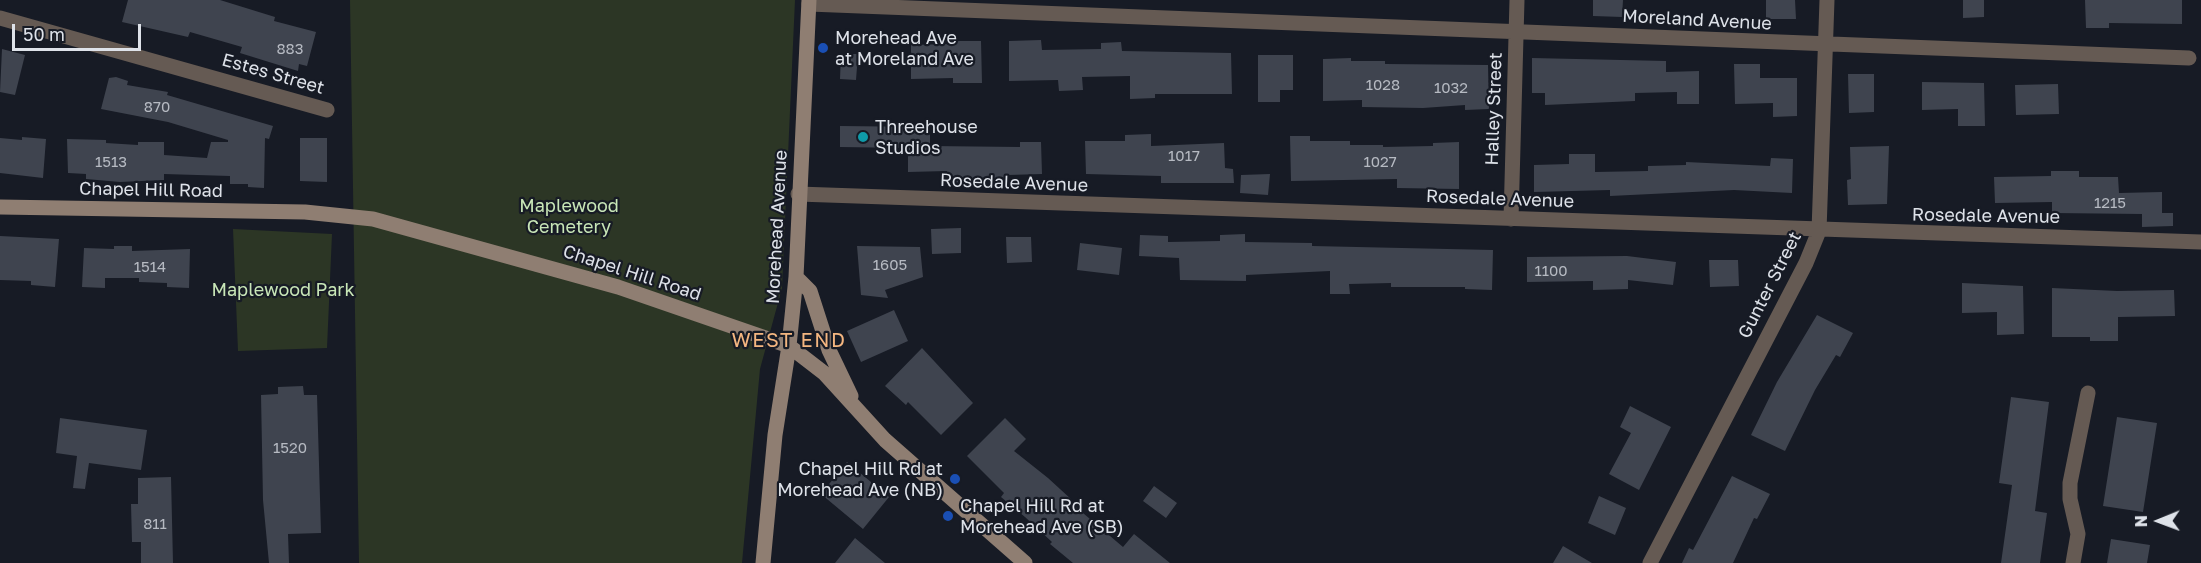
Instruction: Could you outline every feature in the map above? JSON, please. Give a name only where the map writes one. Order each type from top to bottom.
[{"type":"street","name":"Halley Street","points":[[1511,219],[1517,0]]},
{"type":"street","name":"Gunter Street","points":[[1650,563],[1806,263],[1819,231],[1827,0]]},
{"type":"street","name":"Moreland Avenue","points":[[809,2],[2189,58]]},
{"type":"street","name":"Morehead Avenue","points":[[763,563],[775,435],[789,346],[796,277],[798,194],[809,2]]},
{"type":"street","name":"Estes Street","points":[[0,18],[327,110]]},
{"type":"street","name":"Rosedale Avenue","points":[[798,194],[1819,231],[2201,242]]},
{"type":"street","name":"Chapel Hill Road","points":[[0,207],[305,212],[373,219],[618,287],[789,346],[824,373],[858,412],[907,460],[1025,563]]},
{"type":"street","points":[[796,277],[810,291],[832,359],[858,412]]},
{"type":"street","points":[[2073,563],[2078,534],[2070,499],[2070,483],[2088,393]]},
{"type":"green space","name":"Maplewood Cemetery","points":[[350,0],[795,0],[782,288],[760,369],[742,563],[359,563]]},
{"type":"green space","name":"Maplewood Park","points":[[233,229],[332,234],[327,348],[238,351]]},
{"type":"building","points":[[128,0],[220,0],[275,17],[274,21],[316,32],[307,66],[299,64],[298,71],[240,53],[242,47],[190,32],[188,37],[122,22]]},
{"type":"building","points":[[1593,0],[1623,0],[1622,17],[1593,16]]},
{"type":"building","points":[[1766,0],[1795,0],[1796,19],[1766,19]]},
{"type":"building","points":[[1963,0],[1984,0],[1984,17],[1963,18]]},
{"type":"building","points":[[2085,0],[2182,0],[2182,24],[2109,23],[2109,28],[2086,28]]},
{"type":"building","points":[[1041,40],[1042,50],[1101,49],[1101,43],[1121,42],[1122,51],[1231,53],[1232,94],[1155,94],[1155,98],[1130,99],[1130,76],[1082,77],[1083,90],[1059,91],[1058,80],[1009,81],[1009,41]]},
{"type":"building","points":[[952,41],[981,41],[982,83],[953,83],[953,78],[911,79],[911,45],[952,44]]},
{"type":"building","points":[[2,49],[25,55],[15,95],[0,92]]},
{"type":"building","points":[[841,54],[858,54],[856,80],[840,79]]},
{"type":"building","points":[[1258,55],[1293,55],[1293,90],[1280,90],[1280,102],[1258,102]]},
{"type":"building","points":[[1351,58],[1351,61],[1385,61],[1385,64],[1488,65],[1489,109],[1465,110],[1465,105],[1423,108],[1362,107],[1362,100],[1323,101],[1323,59]]},
{"type":"building","points":[[1532,58],[1666,61],[1666,72],[1699,71],[1699,104],[1677,104],[1677,92],[1635,93],[1635,101],[1545,105],[1545,93],[1532,93]]},
{"type":"building","points":[[1734,64],[1760,64],[1760,78],[1797,78],[1797,116],[1773,117],[1773,103],[1735,104]]},
{"type":"building","points":[[1848,74],[1874,74],[1874,112],[1849,113]]},
{"type":"building","points":[[116,77],[128,81],[127,85],[168,92],[167,95],[273,126],[269,139],[265,138],[264,188],[248,187],[248,184],[230,184],[230,176],[164,174],[164,180],[120,182],[86,179],[86,174],[68,173],[67,139],[106,140],[106,143],[138,145],[138,142],[164,142],[164,155],[207,158],[211,142],[228,142],[228,140],[168,122],[101,109],[109,78]]},
{"type":"building","points":[[1922,82],[1984,83],[1985,126],[1958,126],[1958,109],[1922,110]]},
{"type":"building","points":[[2058,84],[2059,114],[2016,115],[2015,85]]},
{"type":"building","points":[[840,126],[930,127],[930,146],[1020,147],[1020,142],[1041,142],[1042,174],[1008,175],[1008,179],[948,183],[947,171],[908,172],[908,148],[840,147]]},
{"type":"building","points":[[1151,134],[1151,146],[1224,143],[1225,168],[1233,169],[1234,183],[1161,183],[1161,176],[1086,174],[1085,141],[1125,141],[1125,135]]},
{"type":"building","points":[[1290,136],[1310,136],[1310,141],[1350,141],[1350,145],[1383,145],[1383,147],[1433,146],[1433,143],[1459,142],[1459,189],[1397,188],[1397,179],[1291,181]]},
{"type":"building","points":[[22,137],[46,139],[43,178],[0,173],[0,138],[22,140]]},
{"type":"building","points":[[300,138],[327,138],[327,182],[300,181]]},
{"type":"building","points":[[1889,146],[1887,204],[1848,205],[1847,180],[1851,179],[1850,147]]},
{"type":"building","points":[[1569,154],[1595,154],[1595,172],[1648,171],[1648,166],[1686,165],[1686,162],[1770,166],[1771,158],[1793,159],[1792,193],[1734,190],[1610,196],[1610,190],[1534,192],[1534,165],[1569,164]]},
{"type":"building","points":[[2051,171],[2079,171],[2079,177],[2118,177],[2119,193],[2162,192],[2162,213],[2173,213],[2173,226],[2142,227],[2142,214],[2052,213],[2052,202],[1995,203],[1994,177],[2051,176]]},
{"type":"building","points":[[1270,174],[1268,195],[1240,193],[1241,175]]},
{"type":"building","points":[[961,228],[961,253],[932,254],[931,229]]},
{"type":"building","points":[[1245,234],[1245,242],[1312,243],[1312,246],[1493,250],[1492,290],[1465,289],[1465,287],[1391,287],[1391,283],[1349,284],[1350,294],[1330,294],[1330,271],[1246,275],[1246,281],[1180,280],[1179,258],[1139,256],[1140,235],[1168,236],[1168,242],[1220,241],[1220,235]]},
{"type":"building","points":[[0,236],[59,239],[55,287],[31,285],[31,281],[0,280]]},
{"type":"building","points":[[1006,237],[1031,237],[1032,262],[1007,263]]},
{"type":"building","points":[[1080,243],[1122,248],[1119,275],[1077,270]]},
{"type":"building","points":[[114,246],[132,246],[132,251],[190,249],[189,288],[167,287],[167,283],[139,282],[139,278],[105,278],[105,288],[82,287],[84,248],[114,249]]},
{"type":"building","points":[[857,246],[920,247],[923,277],[885,290],[888,298],[861,295]]},
{"type":"building","points":[[1627,256],[1676,262],[1673,285],[1628,280],[1628,289],[1593,290],[1593,281],[1527,282],[1527,257]]},
{"type":"building","points":[[1709,260],[1738,260],[1739,286],[1710,287]]},
{"type":"building","points":[[1962,283],[2023,286],[2024,334],[1997,335],[1997,312],[1962,313]]},
{"type":"building","points":[[2052,288],[2117,291],[2174,290],[2175,316],[2118,317],[2118,341],[2090,341],[2090,337],[2052,337]]},
{"type":"building","points":[[894,310],[908,341],[861,362],[847,331]]},
{"type":"building","points":[[1817,315],[1853,333],[1840,357],[1836,355],[1815,390],[1785,451],[1751,435],[1777,382]]},
{"type":"building","points":[[922,348],[973,403],[941,435],[908,402],[906,405],[885,386]]},
{"type":"building","points":[[303,386],[304,395],[317,395],[321,533],[288,534],[289,563],[269,563],[263,500],[261,395],[278,394],[278,387]]},
{"type":"building","points":[[2011,397],[2049,402],[2035,511],[2047,513],[2040,563],[2001,563],[2012,485],[1999,483]]},
{"type":"building","points":[[1630,406],[1671,427],[1639,490],[1609,474],[1631,433],[1620,427]]},
{"type":"building","points":[[2117,417],[2157,423],[2143,512],[2103,506]]},
{"type":"building","points":[[60,418],[147,430],[141,470],[89,463],[85,489],[73,488],[77,456],[56,453]]},
{"type":"building","points":[[1005,418],[1026,439],[1014,451],[1048,478],[1072,500],[1070,502],[1123,547],[1134,534],[1170,563],[1073,563],[1050,544],[1052,542],[1001,497],[1004,493],[967,456]]},
{"type":"building","points":[[847,462],[889,497],[863,529],[821,494]]},
{"type":"building","points":[[1732,476],[1770,494],[1757,519],[1754,518],[1733,563],[1682,563],[1689,548],[1693,550]]},
{"type":"building","points":[[171,477],[173,563],[141,563],[141,542],[132,542],[131,504],[138,504],[138,478]]},
{"type":"building","points":[[1154,486],[1177,503],[1166,518],[1143,501]]},
{"type":"building","points":[[1599,496],[1626,508],[1615,535],[1588,523]]},
{"type":"building","points":[[855,538],[885,563],[835,563]]},
{"type":"building","points":[[2111,539],[2150,545],[2147,563],[2107,563]]},
{"type":"building","points":[[1563,546],[1592,563],[1553,563]]},
{"type":"place","name":"Morehead Ave at Moreland Ave","points":[[823,48]]},
{"type":"place","name":"Threehouse Studios","points":[[863,137]]},
{"type":"place","name":"Chapel Hill Rd at Morehead Ave (NB)","points":[[955,479]]},
{"type":"place","name":"Chapel Hill Rd at Morehead Ave (SB)","points":[[948,516]]},
{"type":"district","name":"WEST END","points":[[789,341]]}]
